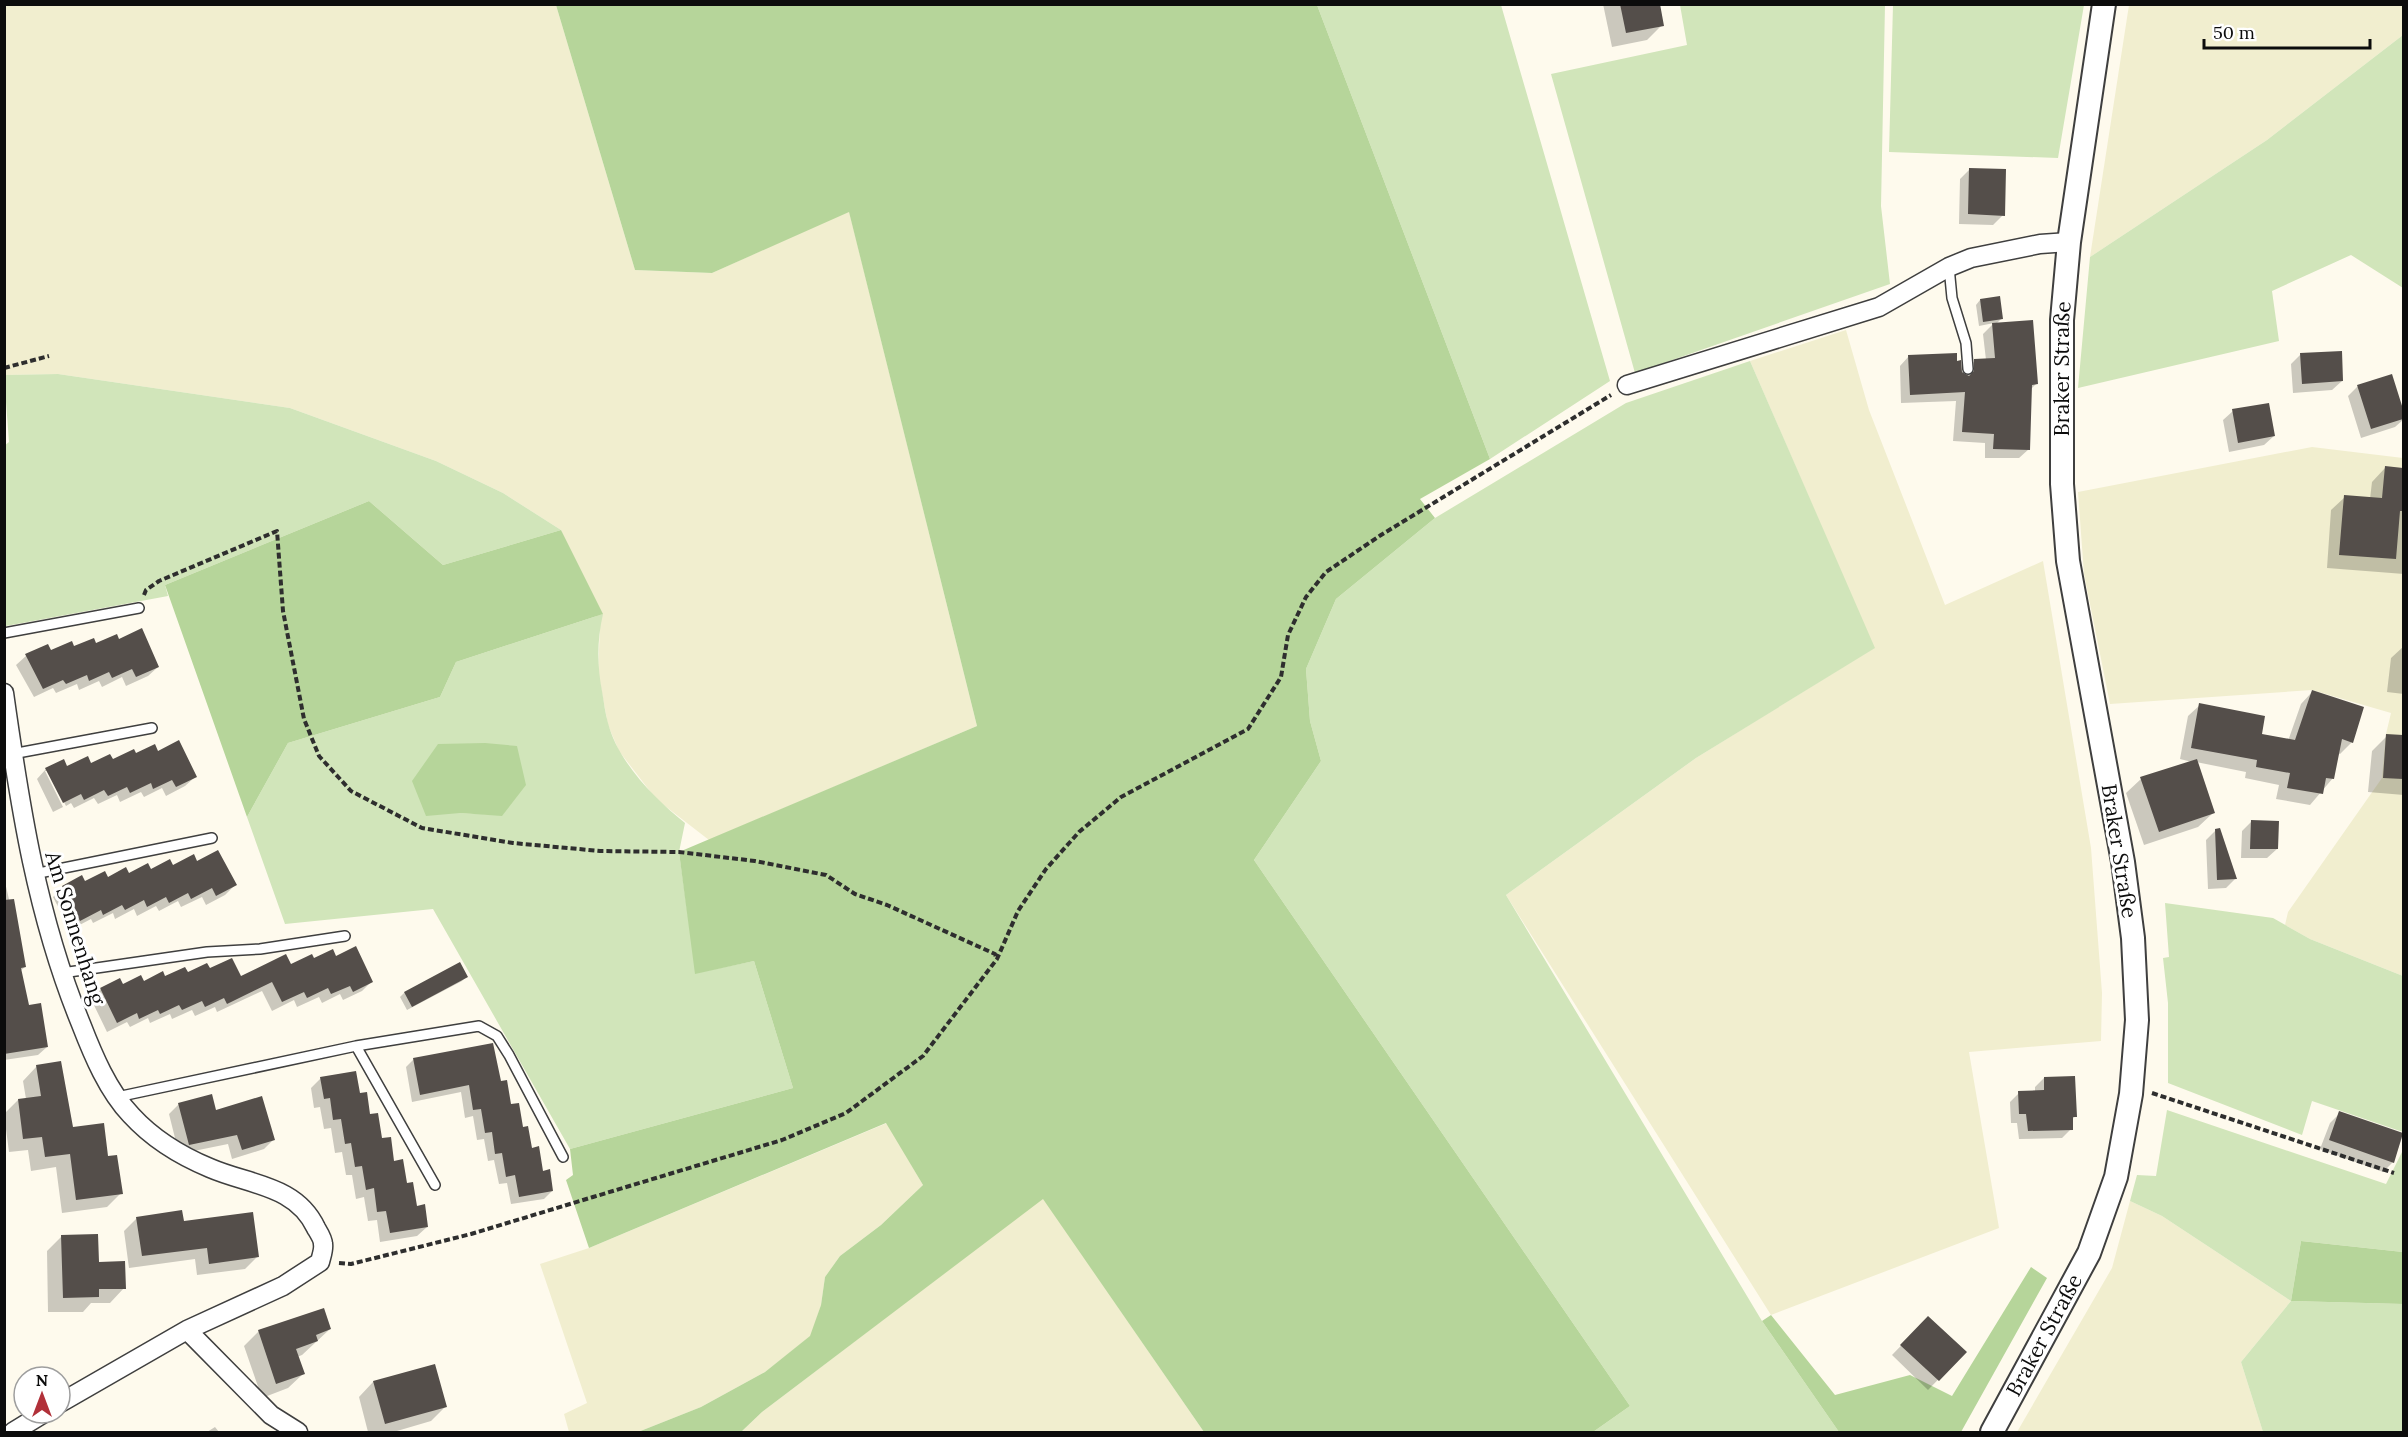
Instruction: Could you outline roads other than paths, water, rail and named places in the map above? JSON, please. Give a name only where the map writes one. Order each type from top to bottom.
[{"type":"street","name":"Braker Straße","points":[[1992,1432],[2089,1253],[2116,1177],[2132,1087],[2138,1020],[2133,938],[2121,852],[2068,561],[2063,494],[2062,320],[2069,242],[2104,4]]},
{"type":"street","points":[[1627,385],[1879,307],[1949,267],[1971,258],[2040,244],[2069,242]]},
{"type":"street","name":"Am Sonnenhang","points":[[4,693],[25,833],[61,974],[91,1050],[117,1097],[130,1114],[153,1136],[210,1168],[286,1195],[309,1213],[324,1243],[320,1262],[283,1286],[187,1330]]},
{"type":"street","points":[[72,1396],[187,1330],[271,1415],[298,1432]]},
{"type":"lane","points":[[1949,267],[1952,298],[1966,343],[1968,369]]},
{"type":"lane","points":[[4,633],[139,608]]},
{"type":"lane","points":[[12,754],[152,728]]},
{"type":"lane","points":[[34,874],[212,837]]},
{"type":"lane","points":[[61,974],[207,952],[260,949],[345,936]]},
{"type":"lane","points":[[117,1097],[356,1046],[479,1026],[497,1036],[562,1157]]},
{"type":"lane","points":[[356,1046],[435,1185]]}]
